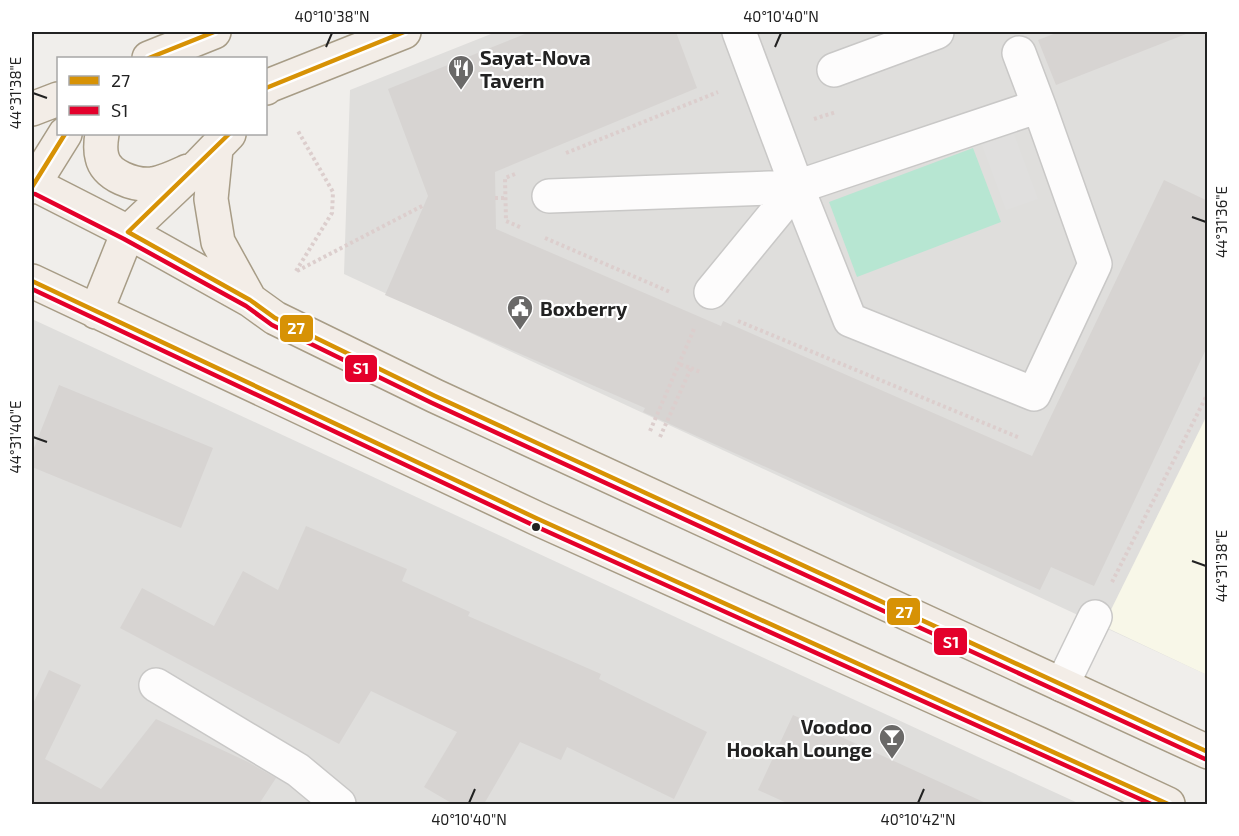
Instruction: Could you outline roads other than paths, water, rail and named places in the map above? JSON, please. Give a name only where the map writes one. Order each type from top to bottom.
[{"type":"main road","points":[[152,57],[214,32]]},
{"type":"main road","points":[[267,87],[404,32]]},
{"type":"main road","points":[[32,109],[57,99]]},
{"type":"main road","points":[[64,135],[32,185],[128,232],[250,300],[275,318],[435,396],[1208,752]]},
{"type":"main road","points":[[102,135],[102,159],[114,173],[130,182],[151,184],[176,177],[215,149]]},
{"type":"main road","points":[[96,312],[128,232],[215,149]]},
{"type":"main road","points":[[215,149],[211,199],[218,242],[250,300]]},
{"type":"main road","points":[[32,281],[538,519],[1168,804]]},
{"type":"street","points":[[739,32],[850,320],[1034,394],[1095,264],[1019,53]]},
{"type":"street","points":[[834,70],[937,32]]},
{"type":"street","points":[[549,195],[797,187],[1039,106]]},
{"type":"street","points":[[711,292],[797,187]]},
{"type":"street","points":[[1062,685],[1095,617]]},
{"type":"street","points":[[156,685],[298,770],[339,804]]},
{"type":"place","name":"Sayat-Nova Tavern","points":[[461,91]]},
{"type":"place","name":"Boxberry","points":[[520,331]]},
{"type":"place","name":"Voodoo Hookah Lounge","points":[[892,760]]}]
